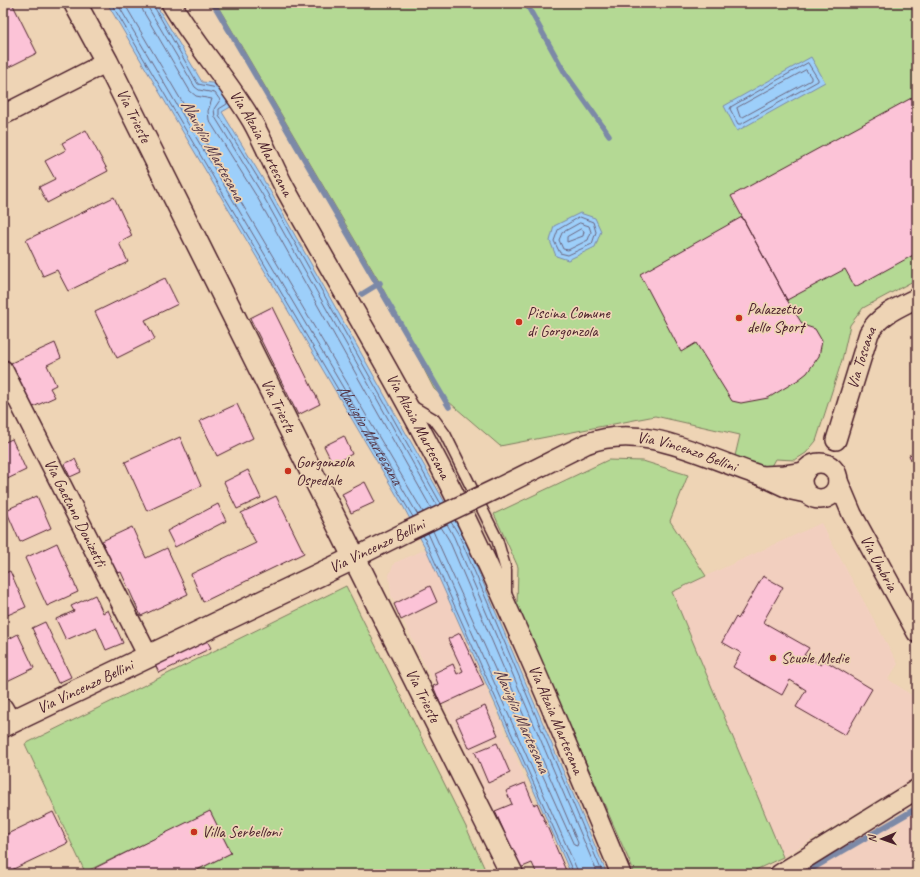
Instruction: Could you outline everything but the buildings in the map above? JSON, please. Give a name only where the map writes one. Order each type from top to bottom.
[{"type":"street","name":"Via Trieste","points":[[75,3],[106,62],[512,874]]},
{"type":"street","name":"Via Alzaia Martesana","points":[[171,3],[192,35],[218,69],[251,120],[286,190],[407,403],[468,524],[505,606],[531,658],[621,874]]},
{"type":"street","points":[[3,115],[106,62]]},
{"type":"street","name":"Via Toscana","points":[[836,476],[836,440],[869,333],[877,321],[898,307],[917,298]]},
{"type":"street","name":"Via Gaetano Donizetti","points":[[3,370],[148,656]]},
{"type":"street","name":"Via Vincenzo Bellini","points":[[6,719],[148,656],[354,558],[408,530],[500,487],[586,444],[599,440],[621,438],[662,442],[762,476],[792,490],[806,493]]},
{"type":"street","name":"Via Toscana","points":[[811,467],[836,440]]},
{"type":"street","points":[[828,466],[836,476],[835,491],[827,498],[816,499],[806,493],[802,485],[811,467],[828,466]]},
{"type":"street","name":"Via Vincenzo Bellini","points":[[762,476],[788,475],[811,467]]},
{"type":"street","name":"Via Umbria","points":[[836,476],[852,514],[917,633]]},
{"type":"street","name":"Via Umbria","points":[[827,498],[852,514]]},
{"type":"street","points":[[780,874],[917,789]]},
{"type":"shaded area","points":[[821,523],[898,664],[888,679],[917,699],[917,776],[783,857],[671,592]]},
{"type":"shaded area","points":[[426,549],[566,874],[537,874],[532,863],[520,868],[495,811],[391,595],[389,575],[394,563]]},
{"type":"shaded area","points":[[917,804],[917,874],[804,874],[802,871]]},
{"type":"green space","points":[[216,3],[917,3],[917,279],[863,308],[850,325],[842,360],[816,441],[806,453],[795,460],[775,459],[770,468],[765,467],[735,456],[740,435],[655,416],[500,446],[434,389],[380,283]]},
{"type":"green space","points":[[608,460],[643,461],[688,475],[670,521],[706,576],[672,592],[783,857],[747,874],[635,874],[517,606],[518,567],[494,514]]},
{"type":"green space","points":[[346,586],[467,829],[487,874],[189,874],[231,853],[210,812],[85,872],[25,744]]},
{"type":"water","name":"Naviglio Martesana","points":[[107,3],[155,3],[202,82],[221,84],[234,105],[222,112],[269,189],[462,533],[607,874],[571,874],[426,549],[403,506]]},
{"type":"water","points":[[811,57],[825,82],[737,131],[724,106]]},
{"type":"water","points":[[580,213],[595,218],[601,231],[595,247],[568,260],[556,256],[550,241],[554,226]]},
{"type":"waterway","points":[[213,3],[449,407]]},
{"type":"waterway","points":[[526,3],[565,73],[609,135]]},
{"type":"waterway","points":[[362,294],[380,283]]},
{"type":"waterway","points":[[803,874],[917,808]]},
{"type":"place","name":"Palazzetto dello Sport","points":[[739,318]]},
{"type":"place","name":"Piscina Comune di Gorgonzola","points":[[519,322]]},
{"type":"place","name":"Gorgonzola Ospedale","points":[[288,471]]},
{"type":"place","name":"Scuole Medie","points":[[773,658]]},
{"type":"place","name":"Villa Serbelloni","points":[[194,832]]}]
